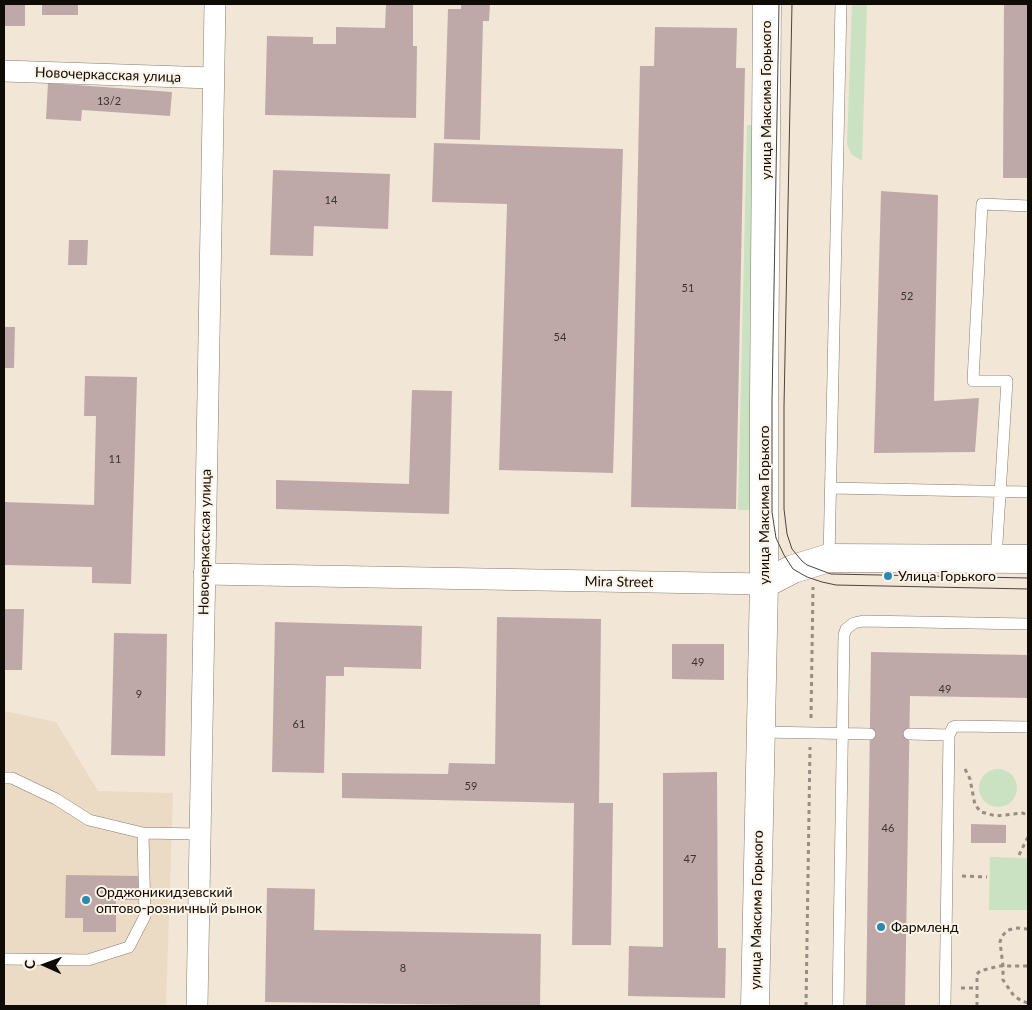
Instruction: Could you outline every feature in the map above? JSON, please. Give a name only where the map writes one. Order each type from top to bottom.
[{"type":"street","name":"Новочеркасская улица","points":[[197,1006],[212,78],[215,4]]},
{"type":"street","name":"улица Максима Горького","points":[[755,1006],[764,584],[767,4]]},
{"type":"street","name":"Новочеркасская улица","points":[[4,71],[212,78]]},
{"type":"street","name":"Mira Street","points":[[204,574],[764,584],[793,569],[822,561],[1028,559]]},
{"type":"lane","points":[[822,561],[831,488],[841,4]]},
{"type":"lane","points":[[996,559],[1007,381],[973,381],[982,204],[1028,206]]},
{"type":"lane","points":[[831,488],[1028,492]]},
{"type":"lane","points":[[838,1006],[844,634],[854,623],[863,621],[1028,624]]},
{"type":"lane","points":[[945,1006],[949,735],[953,727],[956,726],[1028,727]]},
{"type":"lane","points":[[761,732],[870,734]]},
{"type":"lane","points":[[909,734],[949,735]]},
{"type":"lane","points":[[4,778],[12,778],[56,799],[89,820],[143,833],[200,834]]},
{"type":"lane","points":[[4,959],[88,960],[129,947],[145,916],[143,833]]},
{"type":"path","points":[[806,1006],[811,733],[822,561]]},
{"type":"path","points":[[949,756],[966,770],[970,779],[975,805],[981,812],[996,816],[1023,813],[1028,816]]},
{"type":"path","points":[[1019,855],[1028,837]]},
{"type":"path","points":[[947,876],[987,877]]},
{"type":"path","points":[[1028,929],[1012,929],[1002,936],[1000,942],[1003,980],[1008,989],[1018,999],[1028,1003]]},
{"type":"path","points":[[977,1006],[978,973],[996,966],[1028,966]]},
{"type":"shaded area","name":"Орджоникидзевский оптово-розничный рынок","points":[[4,711],[56,722],[98,791],[173,793],[166,1006],[4,1006]]},
{"type":"green space","points":[[852,4],[867,4],[862,161],[851,154],[847,144]]},
{"type":"green space","points":[[747,125],[752,125],[759,133],[750,510],[738,510]]},
{"type":"green space","points":[[998,769],[1011,775],[1017,788],[1011,801],[998,807],[985,801],[979,788],[985,775]]},
{"type":"green space","points":[[990,857],[1028,858],[1028,910],[989,910]]},
{"type":"building","points":[[4,4],[25,4],[25,26],[4,26]]},
{"type":"building","points":[[42,4],[78,4],[78,15],[42,15]]},
{"type":"building","points":[[386,4],[413,4],[413,46],[417,46],[416,118],[265,115],[267,36],[313,37],[313,44],[336,44],[336,27],[385,28]]},
{"type":"building","points":[[461,4],[490,4],[489,21],[483,21],[480,140],[444,139],[448,9],[461,9]]},
{"type":"building","points":[[1004,4],[1028,4],[1028,178],[1003,178]]},
{"type":"building","points":[[655,27],[737,28],[736,68],[745,68],[736,509],[631,507],[640,66],[654,66]]},
{"type":"building","points":[[48,83],[172,92],[170,116],[82,110],[81,121],[46,119]]},
{"type":"building","points":[[434,143],[623,149],[613,473],[499,470],[507,204],[432,202]]},
{"type":"building","points":[[273,170],[390,174],[388,229],[314,226],[313,256],[270,255]]},
{"type":"building","points":[[881,191],[938,195],[934,401],[979,398],[975,452],[874,453]]},
{"type":"building","points":[[69,240],[88,240],[87,265],[68,265]]},
{"type":"building","points":[[4,327],[15,327],[14,368],[4,368]]},
{"type":"building","points":[[85,376],[137,377],[131,584],[92,583],[92,567],[4,565],[4,502],[94,505],[96,416],[84,416]]},
{"type":"building","points":[[412,390],[452,391],[449,514],[276,509],[276,480],[409,484]]},
{"type":"building","points":[[4,609],[24,609],[22,670],[4,670]]},
{"type":"building","points":[[497,617],[601,619],[599,803],[613,803],[611,945],[572,945],[574,803],[342,798],[342,773],[448,774],[449,763],[495,764]]},
{"type":"building","points":[[275,622],[422,626],[421,669],[344,667],[344,676],[326,676],[324,773],[272,772]]},
{"type":"building","points":[[114,633],[167,634],[165,756],[111,755]]},
{"type":"building","points":[[672,644],[724,644],[724,680],[672,679]]},
{"type":"building","points":[[871,652],[1028,655],[1028,698],[910,696],[905,1006],[866,1006]]},
{"type":"building","points":[[717,772],[718,948],[726,948],[725,998],[628,996],[629,946],[663,947],[663,773]]},
{"type":"building","points":[[971,824],[1006,825],[1006,843],[971,843]]},
{"type":"building","points":[[66,875],[141,876],[140,900],[116,900],[116,932],[83,932],[83,918],[65,918]]},
{"type":"building","points":[[267,888],[315,889],[314,930],[541,934],[540,1006],[265,1002]]},
{"type":"tram line","points":[[779,4],[772,401],[772,512],[776,538],[793,569],[807,577],[836,585],[1028,589]]},
{"type":"tram line","points":[[792,4],[784,406],[784,509],[787,534],[792,549],[807,565],[831,574],[1028,578]]},
{"type":"place","name":"Улица Горького","points":[[888,576]]},
{"type":"place","name":"Орджоникидзевский оптово-розничный рынок","points":[[86,900]]},
{"type":"place","name":"Фармленд","points":[[881,927]]}]
